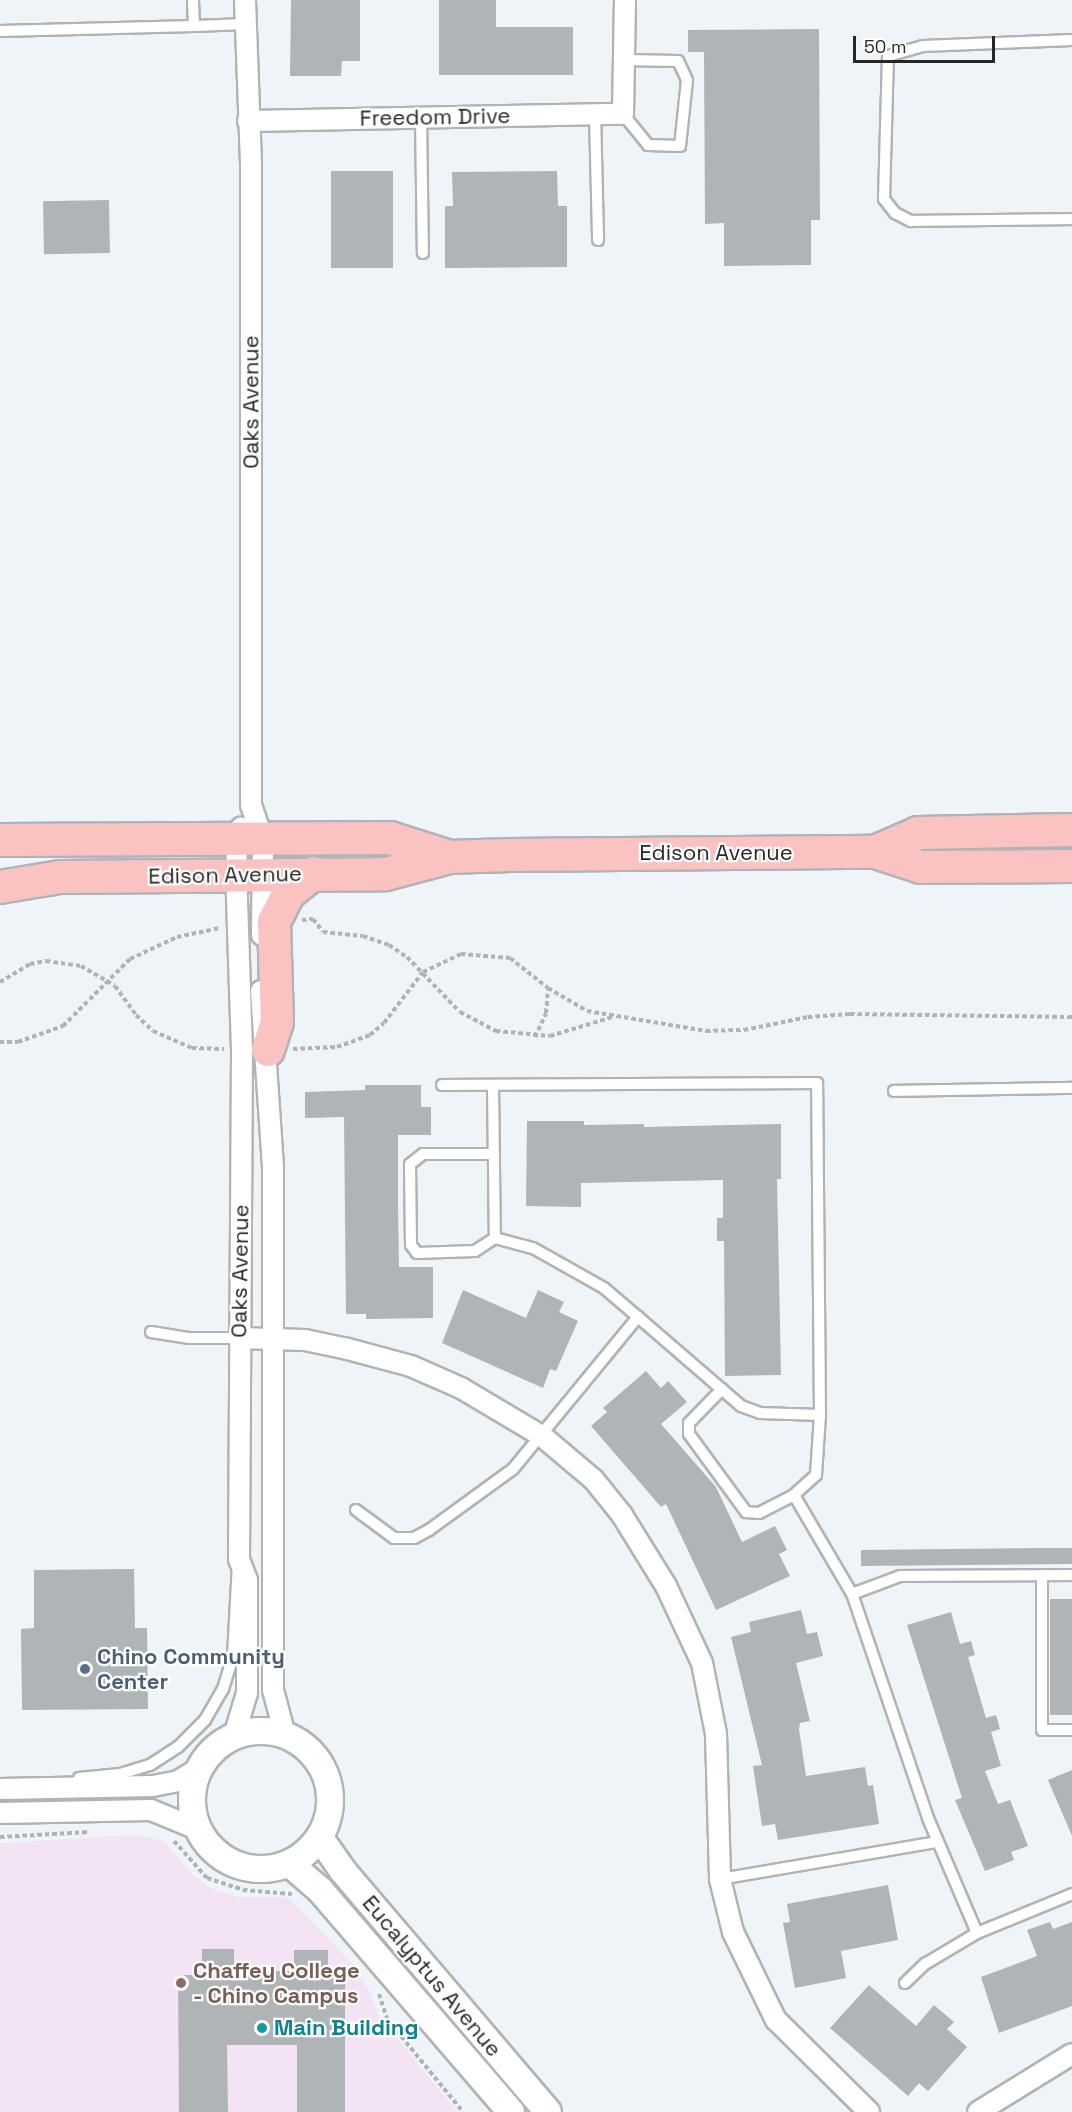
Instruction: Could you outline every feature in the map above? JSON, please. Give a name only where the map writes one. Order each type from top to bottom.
[{"type":"main road","name":"Edison Avenue","points":[[875,852],[918,833],[1072,830]]},
{"type":"main road","name":"Edison Avenue","points":[[0,840],[390,838],[450,857]]},
{"type":"main road","name":"Edison Avenue","points":[[0,887],[60,877],[250,873],[386,874],[450,857],[875,852],[921,867],[1072,866]]},
{"type":"main road","points":[[255,1050],[277,1022],[274,922],[288,894],[314,873]]},
{"type":"street","name":"Oaks Avenue","points":[[245,0],[251,163],[250,873],[255,1050],[274,1339],[273,1690],[285,1735]]},
{"type":"street","points":[[623,114],[625,0]]},
{"type":"street","name":"Freedom Drive","points":[[248,120],[623,114]]},
{"type":"street","name":"Oaks Avenue","points":[[234,1736],[247,1693],[247,1580],[239,1559],[239,1338],[255,1050],[261,1023],[250,873],[250,840]]},
{"type":"street","points":[[239,1338],[305,1340],[411,1366],[461,1388],[542,1436],[594,1480],[622,1515],[666,1586],[702,1663],[716,1734],[720,1879],[733,1932],[776,2020],[869,2112]]},
{"type":"street","points":[[0,1789],[153,1786],[178,1781],[198,1769],[220,1744],[234,1736],[268,1731],[285,1735],[303,1745],[318,1760],[327,1778],[330,1809],[320,1838],[290,1864],[269,1870],[247,1869],[226,1861],[209,1847],[196,1829],[192,1789],[198,1769]]},
{"type":"street","points":[[0,1813],[151,1810],[196,1829]]},
{"type":"street","name":"Eucalyptus Avenue","points":[[320,1838],[343,1871],[548,2112]]},
{"type":"street","name":"Eucalyptus Avenue","points":[[290,1864],[320,1890],[511,2112]]},
{"type":"street","points":[[978,2112],[1072,2054]]},
{"type":"lane","points":[[194,0],[194,26]]},
{"type":"lane","points":[[0,31],[246,24]]},
{"type":"lane","points":[[1072,40],[923,46],[888,56],[884,188],[884,199],[895,213],[911,221],[1072,219]]},
{"type":"lane","points":[[623,114],[648,145],[680,146],[687,80],[678,61],[624,60]]},
{"type":"lane","points":[[595,114],[598,240]]},
{"type":"lane","points":[[421,117],[423,253]]},
{"type":"lane","points":[[442,1085],[817,1083],[820,1415],[816,1475],[794,1495],[759,1513],[746,1512],[689,1434],[689,1423],[722,1389]]},
{"type":"lane","points":[[493,1085],[495,1238]]},
{"type":"lane","points":[[894,1091],[1072,1088]]},
{"type":"lane","points":[[494,1154],[423,1154],[410,1164],[411,1245],[417,1253],[476,1251],[495,1238],[533,1248],[604,1288],[741,1406],[760,1413],[820,1415]]},
{"type":"lane","points":[[356,1510],[394,1538],[414,1538],[513,1469],[638,1317]]},
{"type":"lane","points":[[151,1332],[190,1338],[239,1338]]},
{"type":"lane","points":[[794,1495],[852,1594],[937,1842],[977,1933]]},
{"type":"lane","points":[[0,1784],[17,1779],[120,1774],[150,1765],[177,1748],[205,1720],[223,1689],[233,1656],[239,1559]]},
{"type":"lane","points":[[1042,1575],[1042,1730],[1072,1730]]},
{"type":"lane","points":[[852,1594],[900,1576],[1072,1575]]},
{"type":"lane","points":[[720,1879],[937,1842]]},
{"type":"lane","points":[[905,1983],[925,1964],[977,1933],[1072,1894]]},
{"type":"path","points":[[0,982],[38,963],[81,966],[116,986],[135,1015],[174,1043],[255,1050],[336,1047],[370,1035],[384,1023],[423,972],[461,954],[510,958],[548,988],[587,1011],[723,1031],[850,1014],[1072,1017]]},
{"type":"path","points":[[535,1037],[546,1013],[548,988]]},
{"type":"path","points":[[518,1036],[564,1034],[616,1016]]},
{"type":"path","points":[[0,1837],[100,1832]]},
{"type":"path","points":[[170,1837],[207,1878],[243,1890],[295,1894]]},
{"type":"path","points":[[378,1991],[387,2019],[463,2112]]},
{"type":"shaded area","name":"Chaffey College - Chino Campus","points":[[139,1835],[164,1841],[192,1874],[211,1888],[236,1897],[285,1897],[291,1900],[352,1964],[371,1994],[379,2016],[457,2112],[0,2112],[0,1843]]},
{"type":"building","points":[[291,0],[360,0],[360,61],[342,61],[341,76],[290,76]]},
{"type":"building","points":[[439,0],[496,0],[496,27],[573,27],[573,75],[439,75]]},
{"type":"building","points":[[819,29],[820,220],[811,220],[811,265],[724,266],[724,223],[705,224],[704,52],[688,52],[688,30]]},
{"type":"building","points":[[331,171],[393,171],[393,268],[331,268]]},
{"type":"building","points":[[557,171],[558,206],[567,206],[567,267],[445,268],[445,206],[453,206],[452,172]]},
{"type":"building","points":[[109,200],[110,253],[44,254],[43,201]]},
{"type":"building","points":[[365,1085],[421,1085],[421,1107],[431,1107],[431,1135],[398,1135],[398,1205],[399,1267],[433,1267],[433,1318],[366,1319],[366,1314],[346,1314],[344,1117],[305,1118],[305,1092],[365,1090]]},
{"type":"building","points":[[527,1121],[584,1121],[584,1125],[644,1124],[644,1127],[781,1124],[781,1179],[777,1179],[781,1375],[725,1376],[724,1241],[717,1241],[717,1218],[723,1218],[723,1180],[581,1183],[581,1207],[526,1206]]},
{"type":"building","points":[[463,1290],[526,1318],[538,1290],[564,1302],[559,1312],[578,1321],[556,1371],[550,1369],[543,1388],[442,1343]]},
{"type":"building","points":[[646,1371],[661,1388],[668,1381],[687,1402],[661,1424],[716,1487],[742,1542],[775,1526],[787,1550],[779,1554],[790,1576],[716,1610],[666,1504],[661,1507],[591,1426],[607,1412],[603,1408]]},
{"type":"building","points":[[1072,1548],[1072,1564],[861,1566],[861,1550]]},
{"type":"building","name":"Chino Community Center","points":[[134,1569],[135,1628],[147,1628],[148,1709],[22,1710],[21,1629],[34,1628],[34,1570]]},
{"type":"building","points":[[1050,1599],[1072,1599],[1072,1715],[1050,1715]]},
{"type":"building","points":[[801,1610],[807,1634],[817,1632],[823,1656],[796,1663],[810,1721],[800,1723],[799,1729],[806,1776],[865,1767],[868,1786],[873,1785],[879,1824],[778,1840],[775,1824],[762,1826],[753,1766],[762,1765],[731,1637],[751,1632],[749,1622]]},
{"type":"building","points":[[951,1612],[960,1644],[971,1641],[975,1655],[968,1657],[986,1718],[996,1715],[1000,1729],[991,1732],[1001,1766],[985,1771],[998,1804],[1010,1800],[1028,1846],[1011,1852],[1014,1860],[985,1871],[955,1800],[962,1798],[907,1625]]},
{"type":"building","points":[[1072,1770],[1072,1836],[1048,1780]]},
{"type":"building","points":[[888,1885],[898,1940],[841,1951],[846,1978],[795,1988],[783,1923],[790,1922],[787,1904]]},
{"type":"building","points":[[1050,1922],[1053,1929],[1072,1922],[1072,2006],[999,2033],[981,1977],[1037,1956],[1027,1930]]},
{"type":"building","name":"Main Building","points":[[202,1949],[234,1949],[234,1971],[294,1971],[294,1950],[328,1950],[328,1975],[345,1975],[345,2112],[297,2112],[297,2045],[227,2045],[228,2112],[179,2112],[178,1975],[202,1975]]},
{"type":"building","points":[[869,1985],[916,2026],[934,2005],[954,2022],[947,2029],[967,2047],[928,2091],[919,2083],[908,2096],[830,2028]]},
{"type":"place","name":"Chino Community Center","points":[[85,1669]]},
{"type":"place","name":"Chaffey College - Chino Campus","points":[[181,1983]]},
{"type":"place","name":"Main Building","points":[[262,2028]]}]
